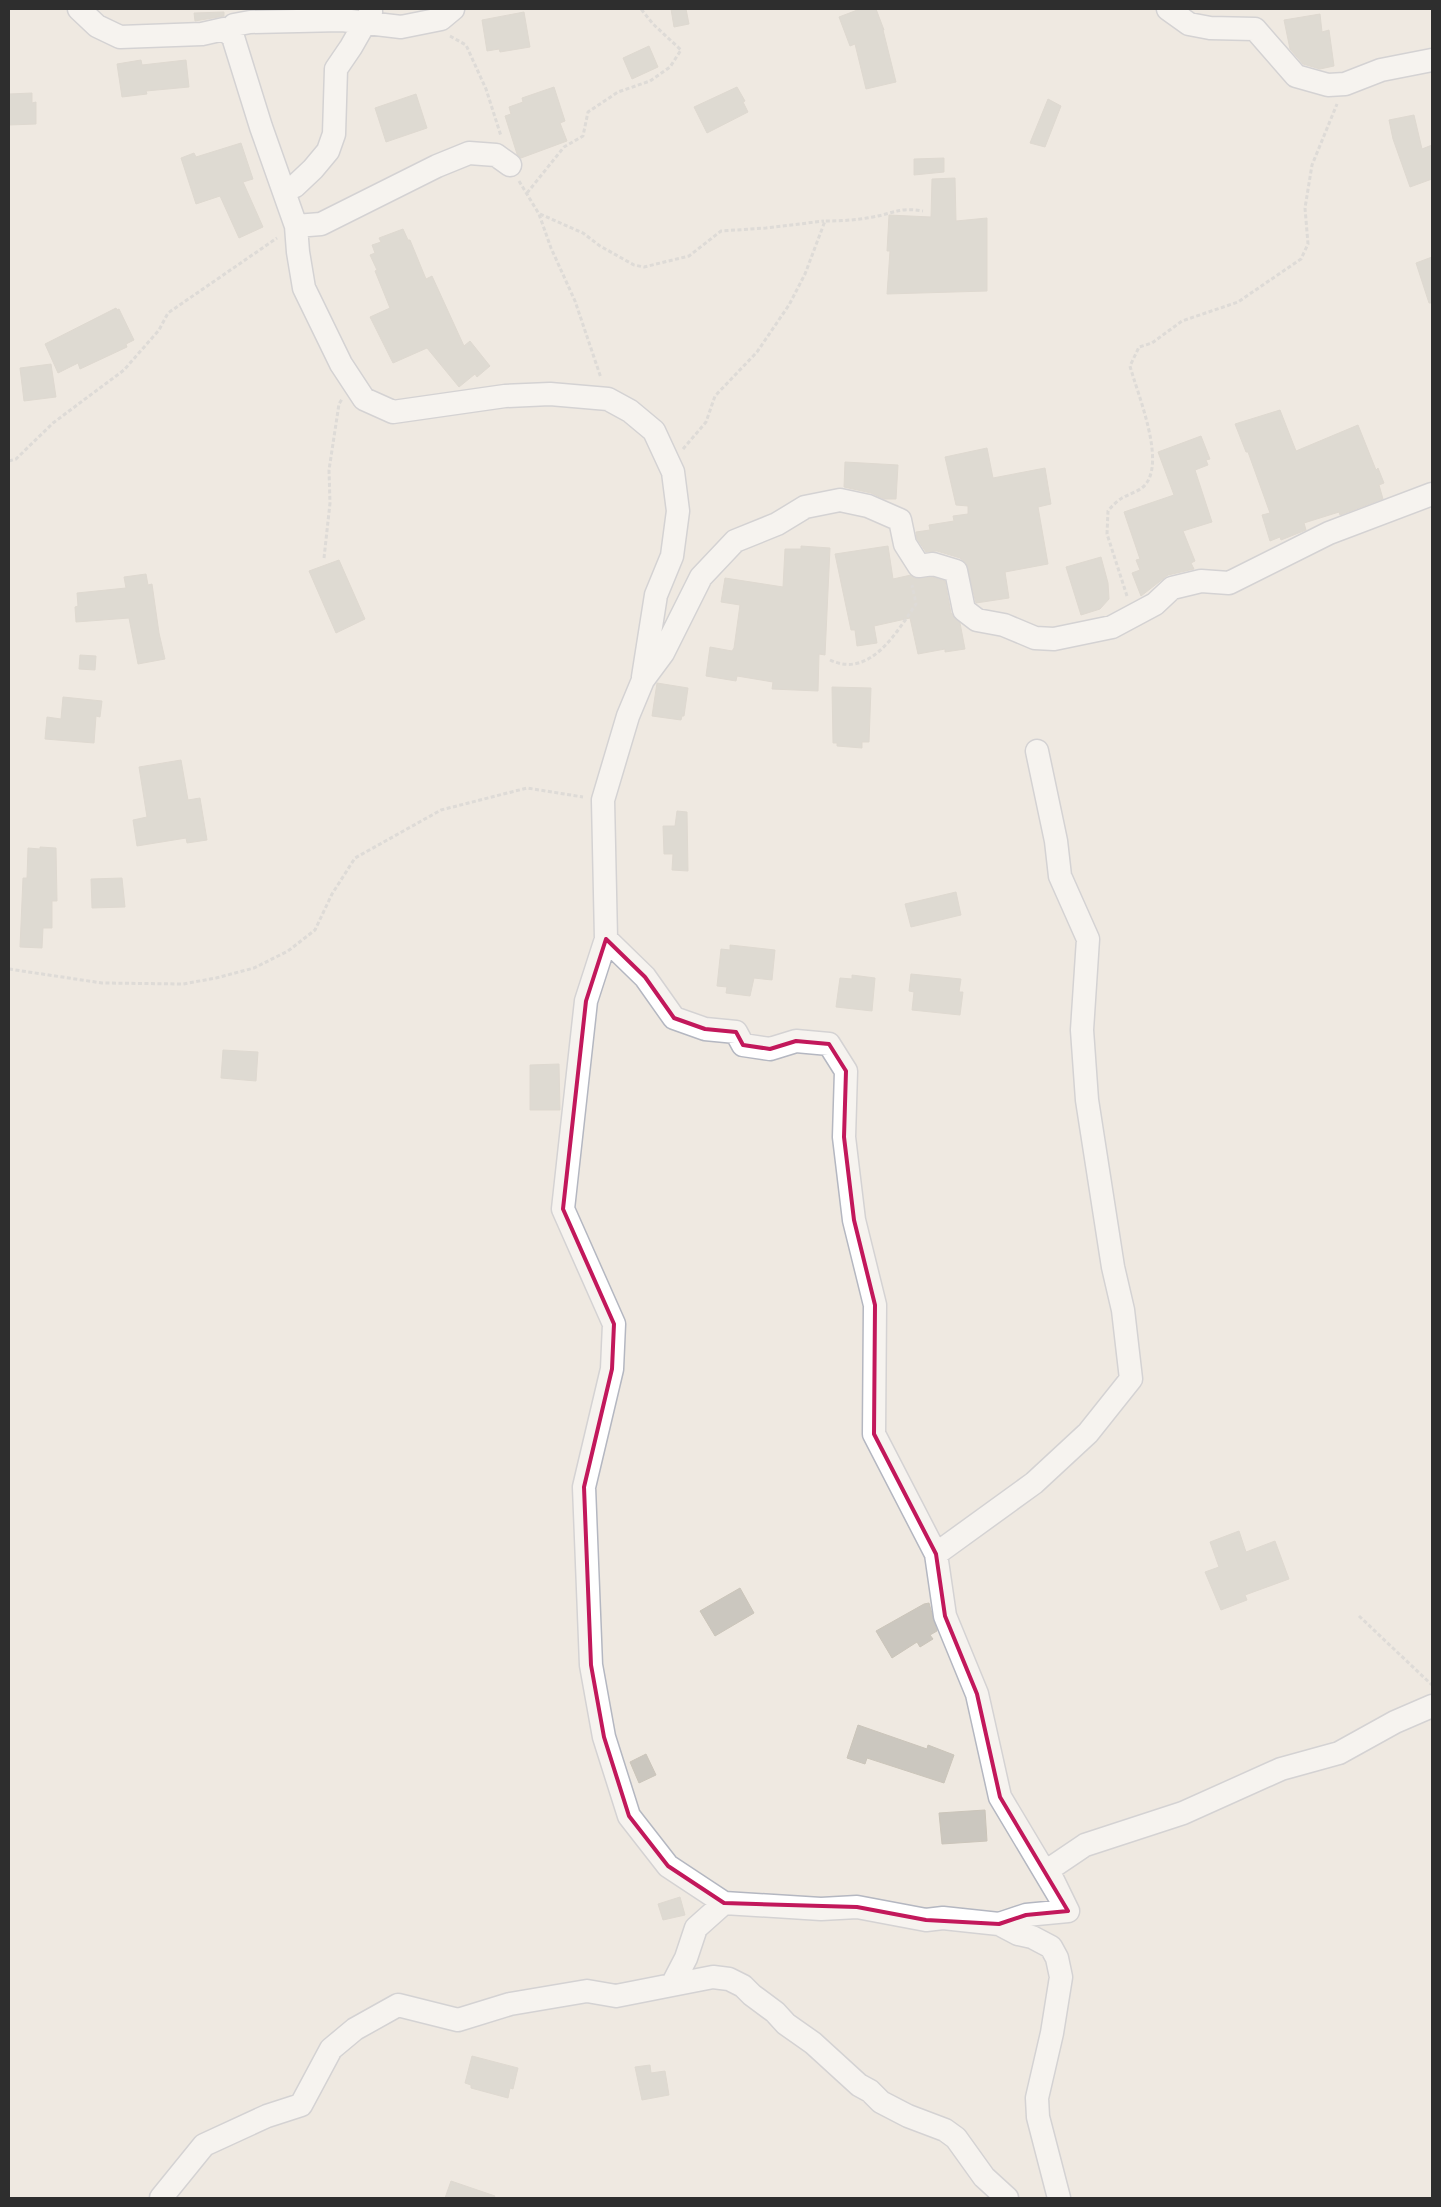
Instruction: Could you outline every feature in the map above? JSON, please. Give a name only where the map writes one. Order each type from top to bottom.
[{"type":"street","points":[[79,9],[97,26],[120,37],[202,34],[224,29],[233,37],[261,127],[296,226],[304,288],[341,364],[364,399],[393,412],[505,396],[550,394],[608,400],[630,411],[654,431],[673,472],[678,511],[672,556],[656,595],[643,680]]},
{"type":"street","points":[[1168,9],[1188,24],[1210,28],[1255,29],[1296,76],[1328,85],[1345,84],[1380,70],[1432,60]]},
{"type":"street","points":[[234,25],[250,22],[342,20],[369,16],[401,27],[447,14]]},
{"type":"street","points":[[284,192],[295,186],[313,170],[328,150],[334,134],[336,69],[369,16]]},
{"type":"street","points":[[296,226],[320,224],[437,166],[469,154],[496,155],[510,165]]},
{"type":"street","points":[[1059,2198],[1038,2117],[1036,2098],[1052,2034],[1061,1977],[1057,1958],[1051,1947],[999,1924],[942,1918],[926,1920],[857,1907],[821,1909],[724,1903],[668,1866],[629,1816],[604,1737],[591,1665],[584,1486],[612,1369],[614,1324],[563,1209],[586,1001],[606,939],[603,800],[628,716],[643,680],[663,653],[701,577],[735,541],[777,524],[805,507],[840,500],[868,506],[900,520],[905,544],[919,566],[933,564],[956,570],[964,610],[978,620],[1004,626],[1035,638],[1054,639],[1112,627],[1156,604],[1172,588],[1201,581],[1229,583],[1329,533],[1432,494]]},
{"type":"street","points":[[936,1554],[1034,1483],[1088,1433],[1131,1379],[1123,1310],[1113,1267],[1087,1100],[1082,1030],[1088,939],[1060,876],[1056,842],[1038,751]]},
{"type":"street","points":[[606,939],[645,977],[674,1018],[705,1029],[736,1032],[743,1045],[770,1049],[796,1041],[830,1044],[846,1071],[844,1137],[854,1220],[875,1305],[874,1434],[936,1554],[945,1616],[977,1694],[1000,1798],[1068,1910]]},
{"type":"street","points":[[1068,1910],[1048,1870],[1084,1845],[1183,1813],[1281,1769],[1339,1753],[1395,1722],[1432,1706]]},
{"type":"street","points":[[672,1985],[686,1958],[696,1928],[724,1903]]},
{"type":"street","points":[[999,1924],[1026,1915],[1068,1910]]},
{"type":"street","points":[[161,2198],[204,2145],[267,2116],[301,2105],[331,2049],[355,2028],[398,2005],[458,2020],[510,2004],[587,1991],[616,1996],[713,1977],[729,1980],[744,1986],[752,1995],[775,2012],[786,2024],[813,2043],[859,2085],[881,2102],[908,2116],[938,2126],[956,2138],[984,2177],[1007,2198]]},
{"type":"path","points":[[527,193],[564,147],[583,136],[588,112],[618,92],[650,81],[670,67],[681,50],[653,24],[641,9]]},
{"type":"path","points":[[447,14],[448,35],[466,45],[486,89],[510,165],[539,214],[551,248],[575,301],[608,400]]},
{"type":"path","points":[[1135,615],[1107,534],[1108,511],[1120,500],[1143,487],[1151,476],[1152,457],[1147,423],[1130,366],[1139,347],[1152,343],[1182,320],[1238,302],[1301,259],[1308,244],[1305,208],[1312,165],[1345,84]]},
{"type":"path","points":[[539,214],[583,233],[600,246],[634,265],[644,267],[689,256],[721,230],[766,228],[874,217],[906,208],[923,211]]},
{"type":"path","points":[[673,472],[681,451],[706,422],[716,396],[757,352],[789,305],[805,274],[825,221]]},
{"type":"path","points":[[9,462],[16,459],[53,423],[124,370],[158,330],[168,313],[192,299],[246,258],[296,226]]},
{"type":"path","points":[[324,558],[330,503],[328,470],[339,404],[353,382]]},
{"type":"path","points":[[830,660],[842,666],[866,662],[883,649],[916,604],[910,581]]},
{"type":"path","points":[[9,969],[102,983],[183,984],[254,968],[288,951],[315,930],[332,894],[356,858],[441,810],[527,788],[603,800]]},
{"type":"path","points":[[1359,1616],[1432,1686]]},
{"type":"highlighted area","points":[[606,939],[645,977],[674,1018],[705,1029],[736,1032],[743,1045],[770,1049],[796,1041],[829,1044],[846,1071],[844,1137],[854,1220],[875,1305],[874,1434],[936,1554],[945,1616],[977,1694],[1000,1797],[1068,1911],[1026,1915],[999,1924],[926,1920],[857,1907],[724,1903],[668,1866],[629,1816],[604,1737],[591,1665],[584,1487],[612,1369],[614,1324],[563,1209],[586,1001]]},
{"type":"building","points":[[671,9],[686,9],[689,24],[674,27]]},
{"type":"building","points":[[860,9],[876,9],[884,30],[896,82],[866,89],[855,44],[850,46],[839,17]]},
{"type":"building","points":[[224,12],[224,16],[195,21],[194,13]]},
{"type":"building","points":[[524,12],[530,47],[500,52],[499,49],[487,51],[482,20]]},
{"type":"building","points":[[1320,14],[1322,32],[1329,30],[1334,66],[1320,69],[1303,64],[1290,49],[1284,20]]},
{"type":"building","points":[[649,46],[658,67],[632,79],[623,58]]},
{"type":"building","points":[[141,60],[142,65],[186,60],[189,87],[146,91],[147,94],[122,97],[117,64]]},
{"type":"building","points":[[554,87],[565,121],[560,123],[567,141],[521,158],[517,154],[505,116],[511,114],[509,107],[523,102],[522,98]]},
{"type":"building","points":[[737,87],[745,101],[743,102],[748,112],[707,133],[694,107]]},
{"type":"building","points":[[32,93],[32,103],[36,102],[36,124],[9,125],[9,94]]},
{"type":"building","points":[[416,94],[427,128],[386,142],[375,108]]},
{"type":"building","points":[[1048,99],[1061,106],[1045,147],[1030,143]]},
{"type":"building","points":[[1414,115],[1422,149],[1432,145],[1432,179],[1410,187],[1393,139],[1389,120]]},
{"type":"building","points":[[241,143],[253,179],[243,182],[263,227],[239,238],[220,196],[196,204],[181,158],[194,153],[196,157]]},
{"type":"building","points":[[944,158],[944,172],[914,175],[914,159]]},
{"type":"building","points":[[955,178],[956,221],[987,218],[987,291],[887,294],[890,251],[887,251],[889,215],[931,217],[932,179]]},
{"type":"building","points":[[403,229],[408,240],[410,240],[426,279],[432,276],[464,346],[470,341],[490,366],[477,377],[475,374],[459,387],[427,348],[393,363],[370,317],[390,308],[370,255],[375,253],[372,245],[381,242],[379,238]]},
{"type":"building","points":[[1432,257],[1432,303],[1429,303],[1416,263]]},
{"type":"building","points":[[116,308],[117,310],[119,309],[134,340],[126,344],[127,347],[80,369],[78,363],[58,373],[45,344]]},
{"type":"building","points":[[51,364],[56,397],[24,401],[20,368]]},
{"type":"building","points":[[1280,410],[1296,451],[1358,425],[1376,470],[1378,468],[1384,483],[1379,485],[1383,499],[1340,515],[1339,512],[1304,523],[1306,530],[1281,540],[1280,537],[1270,541],[1262,515],[1270,513],[1248,452],[1246,452],[1235,424]]},
{"type":"building","points":[[1201,436],[1210,459],[1206,460],[1208,465],[1195,470],[1212,522],[1183,531],[1195,561],[1191,563],[1194,569],[1168,575],[1141,596],[1132,573],[1140,570],[1136,560],[1140,559],[1124,512],[1174,495],[1158,452]]},
{"type":"building","points":[[987,448],[993,478],[1045,468],[1051,504],[1038,507],[1048,564],[1005,572],[1009,598],[976,603],[966,563],[960,558],[937,551],[926,552],[917,539],[916,532],[930,530],[929,525],[954,521],[953,516],[968,514],[968,506],[956,505],[945,457]]},
{"type":"building","points":[[845,462],[898,465],[896,499],[884,499],[871,493],[844,487]]},
{"type":"building","points":[[801,546],[830,548],[825,655],[819,654],[818,691],[772,689],[773,682],[737,676],[736,681],[706,676],[710,647],[732,651],[734,648],[740,605],[721,602],[725,578],[783,587],[785,549],[801,549]]},
{"type":"building","points":[[888,546],[893,579],[911,575],[914,578],[932,577],[945,581],[951,613],[960,623],[965,649],[945,652],[945,649],[918,654],[910,618],[874,626],[877,643],[857,646],[855,630],[851,630],[835,554]]},
{"type":"building","points":[[1101,557],[1108,583],[1109,599],[1100,609],[1081,615],[1066,567]]},
{"type":"building","points":[[339,560],[365,619],[336,633],[309,571]]},
{"type":"building","points":[[146,574],[148,585],[152,584],[165,659],[138,664],[129,618],[76,622],[75,607],[78,606],[77,593],[126,588],[124,577]]},
{"type":"building","points":[[80,655],[96,656],[95,670],[79,669]]},
{"type":"building","points":[[657,683],[688,688],[684,716],[682,716],[681,720],[652,716]]},
{"type":"building","points":[[832,687],[871,688],[869,742],[862,742],[862,748],[837,746],[837,743],[833,743]]},
{"type":"building","points":[[63,697],[102,701],[100,717],[96,716],[94,743],[45,739],[47,717],[61,719]]},
{"type":"building","points":[[181,760],[188,800],[200,798],[207,840],[187,843],[186,838],[137,846],[133,820],[147,817],[139,767]]},
{"type":"building","points":[[677,811],[687,812],[688,871],[672,870],[673,854],[664,854],[663,826],[675,826]]},
{"type":"building","points":[[40,847],[56,848],[57,901],[52,901],[52,928],[43,928],[42,948],[20,947],[23,878],[27,878],[28,848],[40,849]]},
{"type":"building","points":[[122,878],[125,907],[92,908],[91,879]]},
{"type":"building","points":[[956,892],[961,915],[911,927],[905,904]]},
{"type":"building","points":[[730,945],[775,950],[772,980],[754,978],[750,996],[726,993],[727,987],[717,986],[721,949],[730,950]]},
{"type":"building","points":[[911,974],[961,979],[959,992],[963,992],[960,1015],[912,1010],[914,992],[909,991]]},
{"type":"building","points":[[852,975],[875,978],[872,1011],[836,1007],[840,978],[852,979]]},
{"type":"building","points":[[223,1050],[258,1052],[256,1081],[221,1078]]},
{"type":"building","points":[[559,1064],[560,1110],[530,1110],[530,1065]]},
{"type":"building","points":[[1239,1531],[1246,1552],[1275,1541],[1289,1579],[1245,1595],[1247,1600],[1221,1610],[1205,1572],[1219,1567],[1210,1542]]},
{"type":"building","points":[[740,1588],[754,1613],[715,1636],[700,1611]]},
{"type":"building","points":[[929,1603],[937,1631],[930,1635],[933,1639],[920,1647],[917,1642],[892,1658],[876,1631]]},
{"type":"building","points":[[858,1725],[927,1749],[928,1745],[954,1755],[944,1783],[867,1758],[865,1764],[847,1758]]},
{"type":"building","points":[[646,1754],[656,1775],[639,1783],[630,1762]]},
{"type":"building","points":[[985,1810],[987,1841],[942,1844],[939,1813]]},
{"type":"building","points":[[680,1897],[685,1915],[663,1920],[658,1904]]},
{"type":"building","points":[[472,2056],[518,2068],[513,2089],[510,2088],[508,2098],[471,2088],[471,2085],[465,2083]]},
{"type":"building","points":[[650,2065],[651,2073],[665,2071],[669,2095],[642,2100],[635,2067]]},
{"type":"building","points":[[451,2181],[495,2196],[494,2198],[445,2198]]}]
